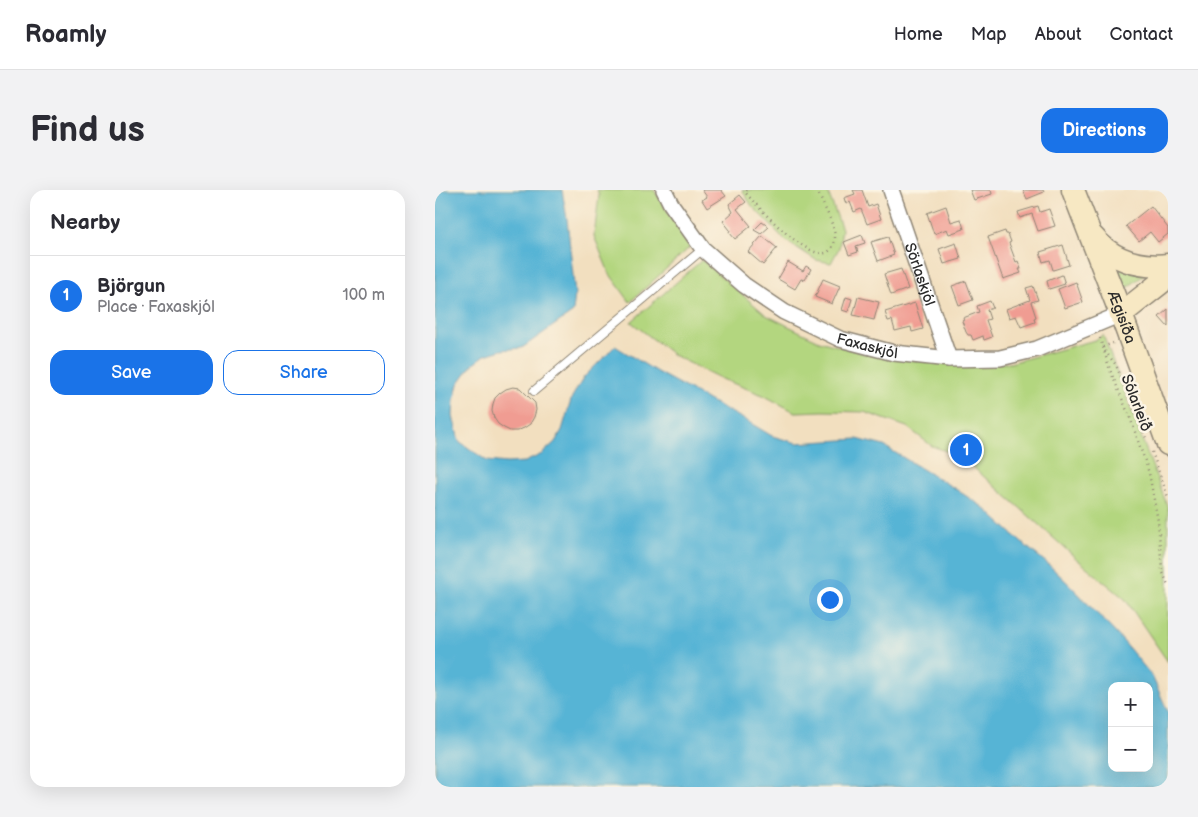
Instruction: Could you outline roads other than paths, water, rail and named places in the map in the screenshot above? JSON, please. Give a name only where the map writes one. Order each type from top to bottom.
[{"type":"street","name":"Faxaskjól","points":[[664,190],[671,204],[703,249],[744,285],[784,312],[840,339],[894,352],[949,358],[1000,358],[1037,349],[1121,314]]},
{"type":"street","name":"Sörlaskjól","points":[[891,190],[949,358]]},
{"type":"street","name":"Ægisíða","points":[[1073,190],[1121,314],[1156,447]]},
{"type":"street","points":[[1090,234],[1103,247],[1127,261],[1146,266],[1168,265]]},
{"type":"street","points":[[1121,314],[1168,277]]},
{"type":"lane","points":[[535,391],[703,249]]},
{"type":"water","points":[[435,190],[562,190],[575,294],[573,312],[522,348],[501,350],[485,355],[471,366],[458,384],[454,401],[453,416],[459,441],[487,461],[525,462],[542,454],[555,442],[562,430],[572,397],[584,377],[615,346],[657,372],[772,436],[797,443],[857,439],[884,446],[983,507],[1048,564],[1123,641],[1152,676],[1168,712],[1168,787],[435,787]]},
{"type":"place","name":"Björgun","points":[[966,450]]}]
